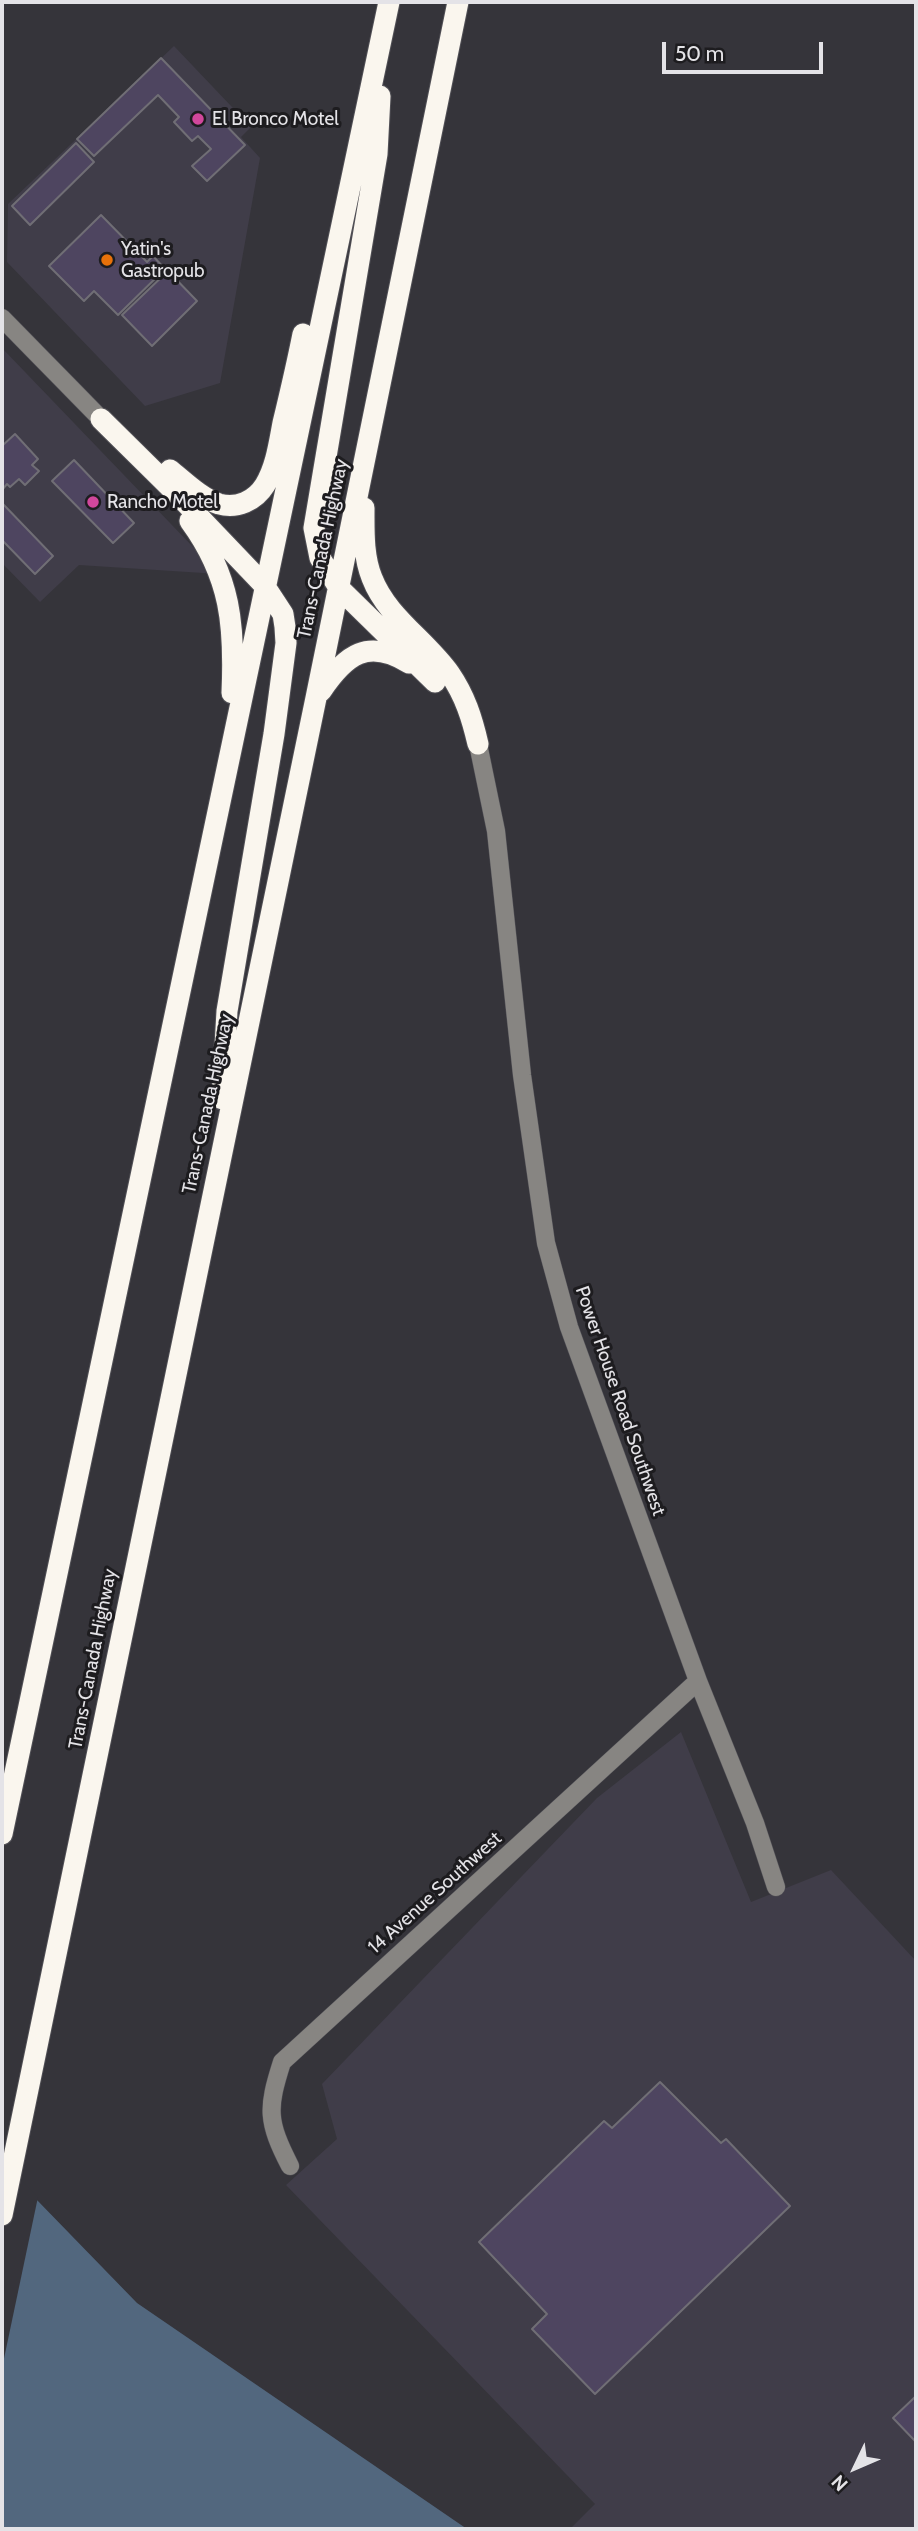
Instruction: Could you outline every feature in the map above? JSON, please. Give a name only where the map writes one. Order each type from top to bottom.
[{"type":"highway","points":[[2,1834],[389,2]]},
{"type":"highway","name":"Trans-Canada Highway","points":[[2,2215],[458,2]]},
{"type":"highway","points":[[385,24],[377,154],[314,528],[320,558],[339,588],[435,682],[463,717],[478,744]]},
{"type":"highway","points":[[101,419],[205,498],[232,506],[255,496],[265,484],[274,463],[308,312],[352,179]]},
{"type":"highway","points":[[101,419],[264,585],[283,614],[286,643],[274,734],[227,1011],[217,1170]]},
{"type":"highway","points":[[101,419],[182,510],[205,543],[223,579],[233,630],[230,754]]},
{"type":"highway","points":[[365,461],[366,557],[372,578],[393,613],[449,672],[470,712],[478,744]]},
{"type":"highway","points":[[316,698],[339,667],[364,651],[380,650],[398,656],[435,682]]},
{"type":"street","points":[[2,318],[101,419]]},
{"type":"street","name":"Power House Road Southwest","points":[[478,744],[496,831],[522,1075],[546,1242],[569,1327],[776,1887]]},
{"type":"street","name":"14 Avenue Southwest","points":[[290,2166],[274,2134],[271,2097],[282,2062],[698,1681]]},
{"type":"shaded area","points":[[174,46],[251,127],[241,137],[260,158],[220,383],[145,406],[7,262],[8,204]]},
{"type":"shaded area","points":[[2,348],[219,574],[79,565],[40,602],[2,563]]},
{"type":"shaded area","points":[[681,1732],[751,1902],[831,1870],[916,1961],[916,2529],[570,2529],[595,2504],[286,2185],[337,2139],[322,2084],[597,1798]]},
{"type":"water","points":[[2,2164],[137,2303],[467,2529],[2,2529]]},
{"type":"pier","points":[[2,2161],[38,2197],[2,2368]]},
{"type":"building","name":"El Bronco Motel","points":[[161,58],[245,145],[207,181],[192,166],[211,149],[198,136],[192,141],[174,122],[179,117],[158,95],[94,156],[77,139]]},
{"type":"building","points":[[76,143],[94,162],[30,225],[12,206]]},
{"type":"building","points":[[101,215],[147,262],[153,256],[165,269],[118,315],[94,291],[84,301],[49,266]]},
{"type":"building","points":[[168,271],[197,301],[152,346],[122,315]]},
{"type":"building","points":[[15,434],[38,459],[32,465],[39,471],[25,485],[19,479],[10,487],[7,484],[2,490],[2,446]]},
{"type":"building","name":"Rancho Motel","points":[[74,460],[134,523],[113,543],[52,481]]},
{"type":"building","points":[[2,503],[53,556],[35,574],[2,540]]},
{"type":"building","points":[[660,2082],[721,2143],[726,2139],[790,2206],[595,2394],[532,2329],[547,2314],[479,2242],[604,2121],[612,2128]]},
{"type":"building","points":[[916,2396],[916,2442],[893,2418]]},
{"type":"place","name":"El Bronco Motel","points":[[198,119]]},
{"type":"place","name":"Yatin's Gastropub","points":[[107,260]]},
{"type":"place","name":"Rancho Motel","points":[[93,502]]}]
